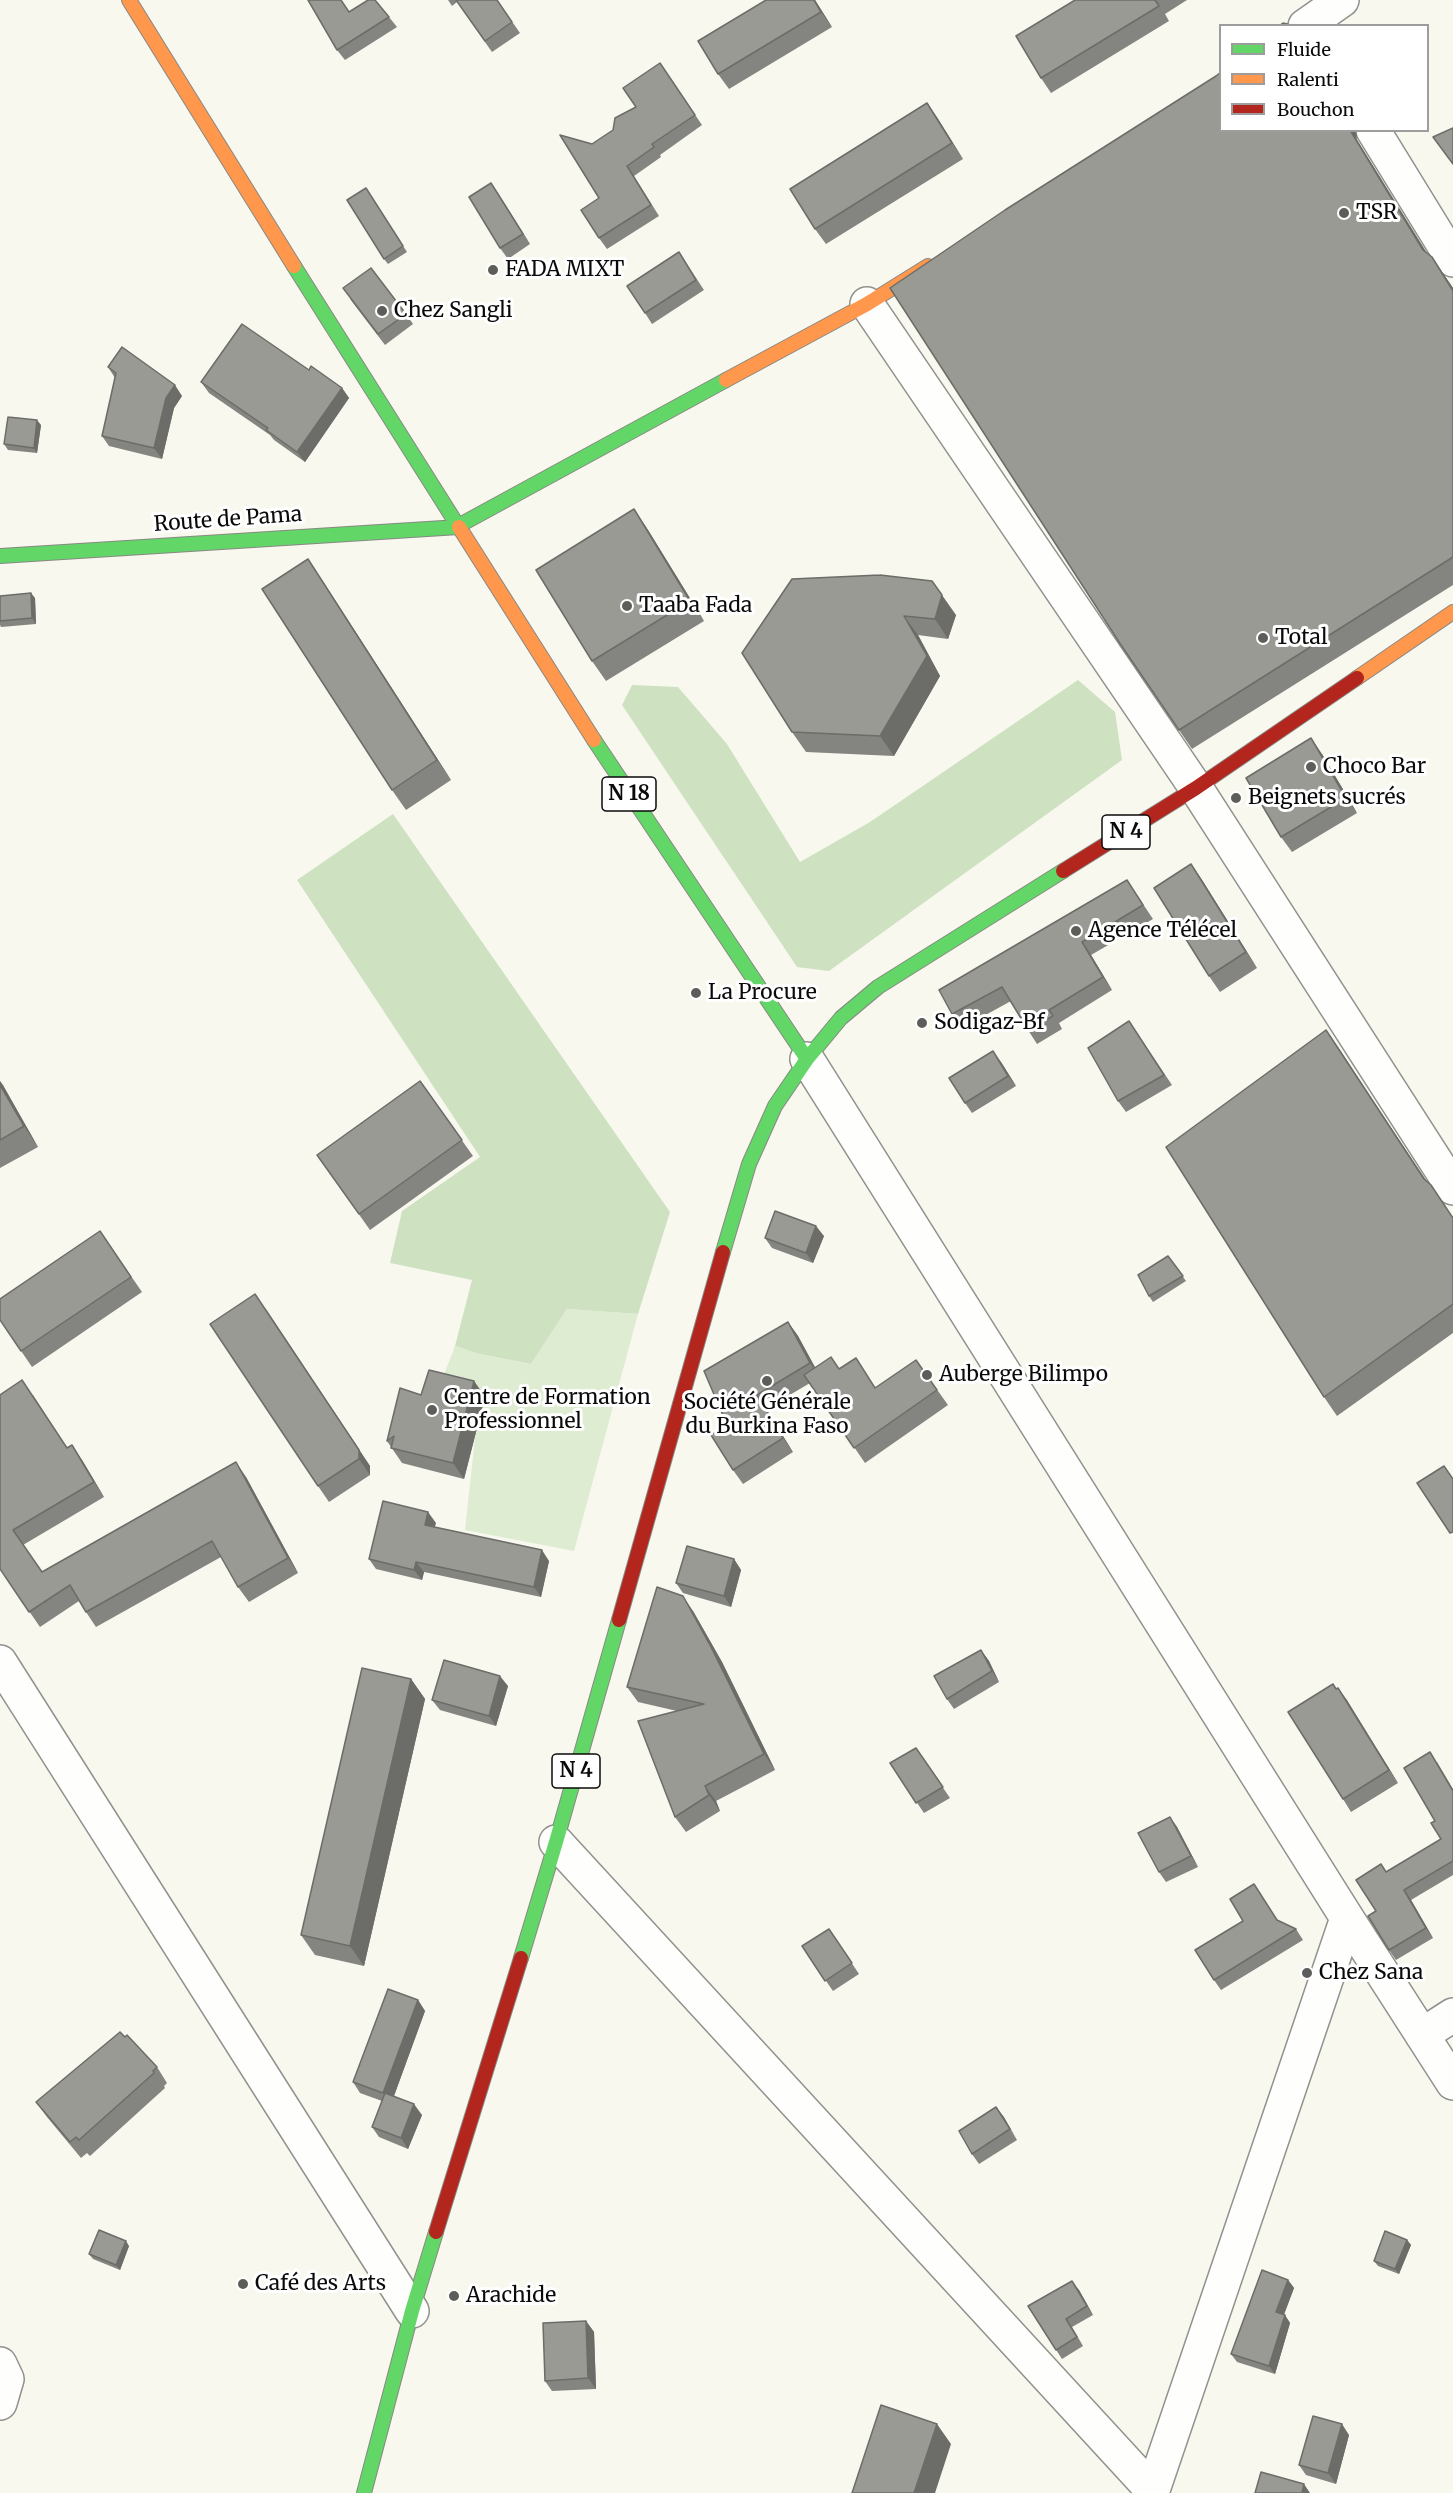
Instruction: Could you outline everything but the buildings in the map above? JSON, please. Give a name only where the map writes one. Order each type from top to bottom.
[{"type":"main road","points":[[129,0],[345,349],[458,526],[867,304],[938,260]]},
{"type":"main road","name":"Route de Pama","points":[[0,556],[458,526]]},
{"type":"main road","name":"N 18","points":[[458,526],[635,804],[807,1059]]},
{"type":"main road","name":"N 4","points":[[364,2493],[412,2311],[556,1842],[749,1164],[775,1106],[807,1059],[841,1018],[878,987],[1196,788],[1453,612]]},
{"type":"street","points":[[1304,19],[1342,0]]},
{"type":"street","points":[[1374,132],[1453,260]]},
{"type":"street","points":[[867,304],[1196,788],[1453,1188]]},
{"type":"street","points":[[807,1059],[1453,2083]]},
{"type":"street","points":[[0,1662],[412,2311]]},
{"type":"street","points":[[556,1842],[1153,2492],[1347,1918]]},
{"type":"street","points":[[1422,2035],[1453,2015]]},
{"type":"street","points":[[0,2364],[7,2379],[0,2403]]},
{"type":"green space","points":[[1078,680],[1115,712],[1122,760],[829,971],[797,967],[622,705],[632,685],[678,687],[727,744],[800,862],[870,822]]},
{"type":"green space","points":[[393,814],[670,1212],[638,1314],[567,1309],[531,1364],[480,1354],[455,1346],[472,1280],[390,1263],[402,1211],[480,1157],[297,880]]},
{"type":"green space","points":[[567,1309],[638,1314],[574,1551],[465,1530],[475,1438],[485,1397],[440,1385],[455,1346],[480,1354],[531,1364]]},
{"type":"traffic: fast","points":[[294,266],[458,526],[726,380]]},
{"type":"traffic: fast","points":[[0,556],[459,527]]},
{"type":"traffic: fast","points":[[594,740],[807,1059]]},
{"type":"traffic: fast","points":[[723,1252],[749,1164],[775,1106],[807,1059],[841,1018],[878,987],[1063,871]]},
{"type":"traffic: fast","points":[[521,1958],[619,1620]]},
{"type":"traffic: fast","points":[[364,2493],[412,2311],[436,2232]]},
{"type":"traffic: slow","points":[[129,0],[294,266]]},
{"type":"traffic: slow","points":[[726,380],[867,304],[928,266]]},
{"type":"traffic: slow","points":[[459,527],[594,740]]},
{"type":"traffic: slow","points":[[1357,678],[1453,612]]},
{"type":"traffic: jam","points":[[1063,871],[1196,788],[1357,678]]},
{"type":"traffic: jam","points":[[619,1620],[723,1252]]},
{"type":"traffic: jam","points":[[436,2232],[521,1958]]},
{"type":"place","name":"TSR","points":[[1344,213]]},
{"type":"place","name":"FADA MIXT","points":[[493,270]]},
{"type":"place","name":"Chez Sangli","points":[[382,311]]},
{"type":"place","name":"Taaba Fada","points":[[627,606]]},
{"type":"place","name":"Total","points":[[1263,638]]},
{"type":"place","name":"Choco Bar","points":[[1311,767]]},
{"type":"place","name":"Beignets sucrés","points":[[1236,798]]},
{"type":"place","name":"Agence Télécel","points":[[1076,931]]},
{"type":"place","name":"La Procure","points":[[696,993]]},
{"type":"place","name":"Sodigaz-Bf","points":[[922,1023]]},
{"type":"place","name":"Auberge Bilimpo","points":[[927,1375]]},
{"type":"place","name":"Société Générale du Burkina Faso","points":[[767,1381]]},
{"type":"place","name":"Centre de Formation Professionnel","points":[[432,1410]]},
{"type":"place","name":"Chez Sana","points":[[1307,1973]]},
{"type":"place","name":"Café des Arts","points":[[243,2284]]},
{"type":"place","name":"Arachide","points":[[454,2296]]}]
